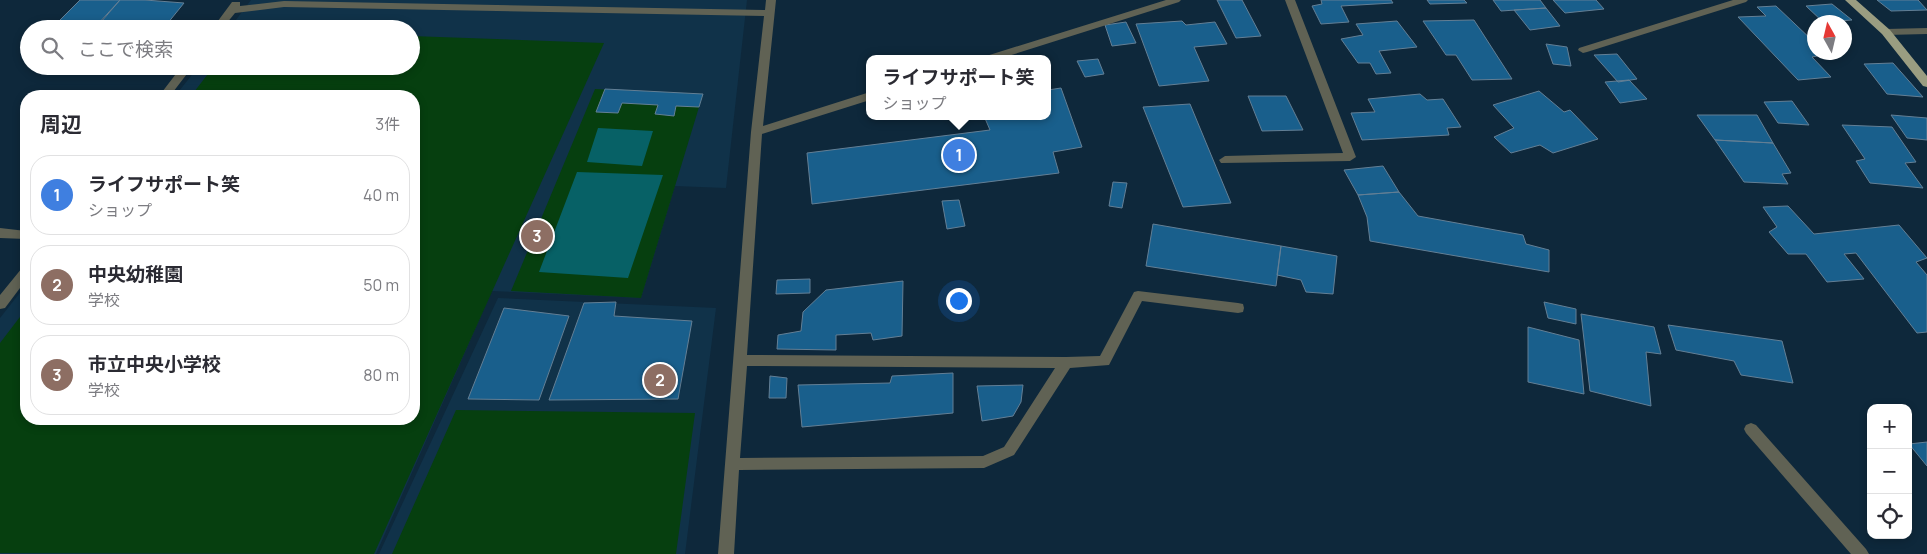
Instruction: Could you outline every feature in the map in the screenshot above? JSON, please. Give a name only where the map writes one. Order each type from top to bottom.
[{"type":"main road","points":[[1850,0],[1886,32],[1927,83]]},
{"type":"street","points":[[224,20],[240,0]]},
{"type":"street","points":[[726,554],[758,132],[771,0]]},
{"type":"street","points":[[1141,0],[1160,4]]},
{"type":"street","points":[[1000,55],[1176,0]]},
{"type":"street","points":[[1225,160],[1350,157],[1290,0]]},
{"type":"street","points":[[1583,50],[1743,0]]},
{"type":"street","points":[[232,10],[284,4],[769,13]]},
{"type":"street","points":[[1886,32],[1927,31]]},
{"type":"street","points":[[169,90],[181,75]]},
{"type":"street","points":[[758,132],[866,97]]},
{"type":"street","points":[[0,233],[20,235]]},
{"type":"street","points":[[0,304],[20,279]]},
{"type":"street","points":[[740,360],[1066,363],[1104,361],[1138,296],[1238,308]]},
{"type":"street","points":[[732,464],[984,462],[1009,451],[1066,363]]},
{"type":"street","points":[[1751,429],[1861,554]]},
{"type":"shaded area","points":[[251,0],[747,0],[726,188],[675,186],[641,298],[492,291],[376,554],[0,554],[0,318],[20,293],[20,425],[420,425],[420,90],[180,90],[192,75],[420,75],[420,20],[236,20]]},
{"type":"shaded area","points":[[420,36],[604,43],[374,554],[0,553],[0,343],[20,317],[20,425],[420,425],[420,90],[196,90],[207,75],[420,75]]},
{"type":"shaded area","points":[[595,89],[703,94],[641,298],[511,291]]},
{"type":"shaded area","points":[[598,128],[653,131],[642,166],[587,162]]},
{"type":"shaded area","points":[[577,172],[663,175],[628,278],[539,272]]},
{"type":"shaded area","points":[[498,298],[716,308],[685,554],[379,554]]},
{"type":"shaded area","points":[[456,410],[695,413],[676,554],[392,554]]},
{"type":"building","points":[[80,0],[120,0],[102,20],[60,20]]},
{"type":"building","points":[[120,0],[184,3],[170,20],[103,20]]},
{"type":"building","points":[[1217,0],[1242,0],[1261,36],[1236,38]]},
{"type":"building","points":[[1321,0],[1391,0],[1393,3],[1341,6],[1349,22],[1321,24],[1312,6],[1322,4]]},
{"type":"building","points":[[1427,0],[1464,0],[1467,3],[1430,4]]},
{"type":"building","points":[[1493,0],[1540,0],[1546,8],[1501,11]]},
{"type":"building","points":[[1553,0],[1596,0],[1604,9],[1565,13]]},
{"type":"building","points":[[1877,0],[1918,0],[1927,10],[1891,11]]},
{"type":"building","points":[[1832,4],[1846,15],[1816,15],[1806,6]]},
{"type":"building","points":[[1776,6],[1807,35],[1807,60],[1815,60],[1831,77],[1798,80],[1738,17],[1766,16],[1757,7]]},
{"type":"building","points":[[1546,8],[1560,26],[1530,30],[1514,10]]},
{"type":"building","points":[[1474,20],[1512,79],[1472,80],[1456,55],[1446,55],[1423,21]]},
{"type":"building","points":[[1182,21],[1186,25],[1215,22],[1227,44],[1194,47],[1209,81],[1159,86],[1136,24]]},
{"type":"building","points":[[1397,21],[1417,47],[1379,51],[1391,73],[1376,74],[1370,63],[1358,63],[1341,39],[1363,35],[1356,24]]},
{"type":"building","points":[[1126,22],[1136,43],[1112,46],[1105,25]]},
{"type":"building","points":[[1546,44],[1567,47],[1571,66],[1553,64]]},
{"type":"building","points":[[1617,54],[1637,79],[1618,82],[1594,55]]},
{"type":"building","points":[[1098,59],[1104,74],[1085,77],[1077,61]]},
{"type":"building","points":[[1893,63],[1923,97],[1887,94],[1864,64]]},
{"type":"building","points":[[1629,80],[1647,99],[1620,103],[1605,82]]},
{"type":"building","points":[[1061,88],[1082,147],[1053,152],[1059,173],[812,204],[807,153],[990,130],[986,120],[1051,120],[1051,90]]},
{"type":"building","points":[[605,89],[703,94],[699,107],[676,106],[674,116],[655,114],[658,105],[622,103],[618,113],[596,112]]},
{"type":"building","points":[[1539,91],[1564,112],[1570,110],[1598,139],[1553,153],[1540,145],[1511,153],[1494,137],[1514,128],[1493,105]]},
{"type":"building","points":[[1420,94],[1427,100],[1443,99],[1461,127],[1447,128],[1449,135],[1362,140],[1351,113],[1375,112],[1368,99]]},
{"type":"building","points":[[1248,96],[1286,96],[1303,130],[1262,131]]},
{"type":"building","points":[[1792,101],[1809,125],[1778,123],[1764,102]]},
{"type":"building","points":[[1190,104],[1231,203],[1183,207],[1143,107]]},
{"type":"building","points":[[1697,115],[1757,115],[1773,143],[1715,140]]},
{"type":"building","points":[[1891,115],[1927,118],[1927,140],[1907,138]]},
{"type":"building","points":[[1842,125],[1892,127],[1916,162],[1905,163],[1923,188],[1870,183],[1856,161],[1865,159]]},
{"type":"building","points":[[1715,140],[1773,143],[1791,173],[1782,174],[1788,184],[1744,182]]},
{"type":"building","points":[[1383,166],[1399,192],[1358,195],[1344,170]]},
{"type":"building","points":[[1113,182],[1127,183],[1122,208],[1109,206]]},
{"type":"building","points":[[1399,192],[1418,216],[1523,235],[1526,244],[1549,250],[1549,272],[1370,241],[1367,217],[1358,195]]},
{"type":"building","points":[[959,200],[965,226],[947,229],[942,201]]},
{"type":"building","points":[[1788,206],[1814,234],[1899,225],[1927,258],[1916,262],[1927,275],[1927,332],[1917,333],[1856,253],[1844,254],[1864,279],[1827,282],[1806,254],[1788,254],[1769,232],[1777,227],[1763,207]]},
{"type":"building","points":[[1153,224],[1281,246],[1276,286],[1146,266]]},
{"type":"building","points":[[1281,246],[1337,256],[1333,294],[1306,292],[1301,280],[1277,275]]},
{"type":"building","points":[[810,279],[810,293],[776,294],[777,280]]},
{"type":"building","points":[[903,281],[902,336],[873,340],[871,333],[836,335],[836,350],[777,349],[778,335],[801,331],[803,312],[826,290]]},
{"type":"building","points":[[616,302],[614,316],[692,321],[678,399],[549,400],[584,303]]},
{"type":"building","points":[[1544,302],[1576,309],[1576,324],[1548,318]]},
{"type":"building","points":[[504,308],[569,316],[539,400],[468,399]]},
{"type":"building","points":[[1581,314],[1654,327],[1661,354],[1646,352],[1651,406],[1590,391]]},
{"type":"building","points":[[1668,325],[1782,341],[1793,383],[1741,375],[1734,361],[1676,350]]},
{"type":"building","points":[[1528,327],[1579,340],[1584,394],[1528,382]]},
{"type":"building","points":[[953,373],[953,413],[802,427],[798,385],[890,383],[892,376]]},
{"type":"building","points":[[770,376],[787,378],[786,398],[769,398]]},
{"type":"building","points":[[1023,385],[1021,402],[1013,416],[982,421],[977,386]]},
{"type":"building","points":[[1927,442],[1927,466],[1912,448],[1912,444]]},
{"type":"place","name":"ライフサポート笑","points":[[959,155]]},
{"type":"place","name":"市立中央小学校","points":[[537,236]]},
{"type":"place","name":"中央幼稚園","points":[[660,380]]}]
